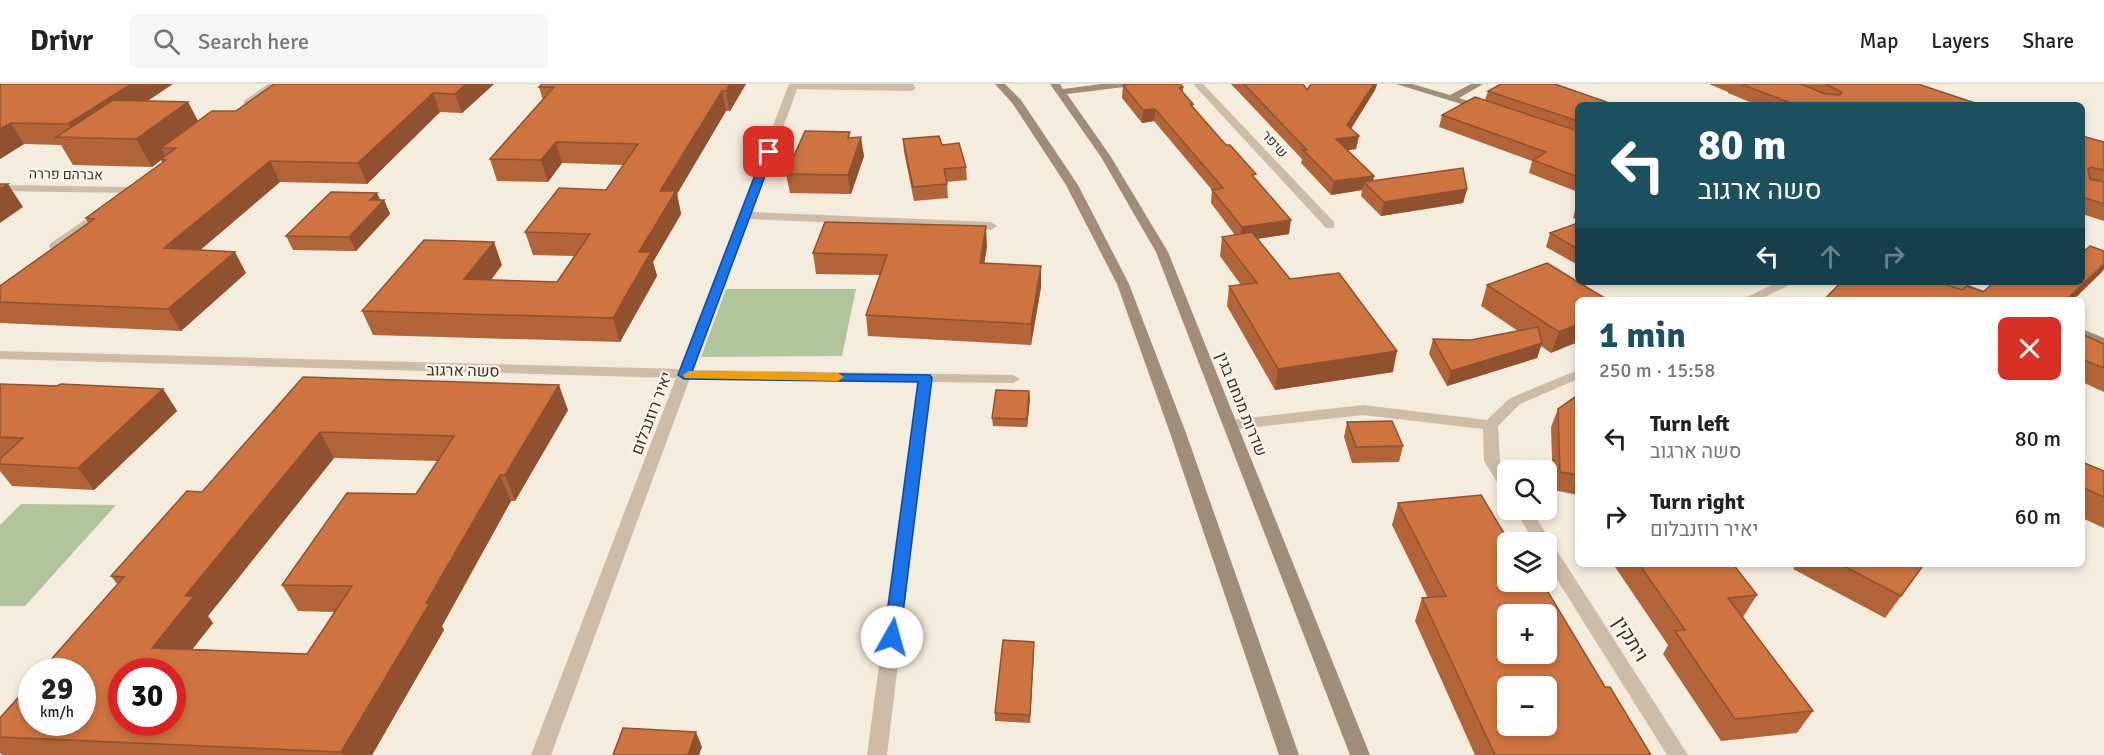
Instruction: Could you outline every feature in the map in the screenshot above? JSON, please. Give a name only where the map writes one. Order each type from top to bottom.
[{"type":"main road","points":[[1000,84],[1017,102],[1072,186],[1123,284],[1178,433],[1289,755]]},
{"type":"main road","points":[[1059,88],[1124,84]]},
{"type":"main road","points":[[1405,84],[1496,112]]},
{"type":"main road","points":[[1451,98],[1478,84]]},
{"type":"main road","name":"שדרות מנחם בגין","points":[[1059,88],[1106,157],[1162,252],[1360,755]]},
{"type":"main road","points":[[1957,285],[1988,297]]},
{"type":"main road","points":[[2085,334],[2104,342]]},
{"type":"street","points":[[239,110],[274,84]]},
{"type":"street","name":"שיפר","points":[[1198,84],[1330,225]]},
{"type":"street","name":"יאיר רוזנבלום","points":[[541,755],[745,215],[781,131],[794,85]]},
{"type":"street","name":"אברהם פררה","points":[[0,188],[135,187],[47,253]]},
{"type":"street","points":[[745,215],[991,226]]},
{"type":"street","points":[[1755,297],[1782,285]]},
{"type":"street","name":"סשה ארגוב","points":[[0,355],[290,366],[684,375],[1013,379]]},
{"type":"street","points":[[1497,469],[1492,461],[1490,425],[1515,401],[1575,375]]},
{"type":"street","points":[[877,755],[925,378]]},
{"type":"street","points":[[1231,424],[1363,410],[1490,425]]},
{"type":"street","name":"ויתקין","points":[[1557,564],[1678,755]]},
{"type":"lane","points":[[794,85],[912,88],[908,84]]},
{"type":"green space","points":[[726,289],[856,289],[842,356],[701,357]]},
{"type":"green space","points":[[21,504],[116,505],[25,606],[0,606],[0,525]]},
{"type":"building","points":[[0,84],[131,84],[68,124],[11,123],[0,129]]},
{"type":"building","points":[[274,84],[466,84],[455,94],[433,93],[358,163],[270,161],[164,248],[235,252],[168,309],[0,302],[0,286],[94,219],[86,218],[166,160],[161,159],[176,148],[161,148],[212,111],[236,111]]},
{"type":"building","points":[[542,84],[730,84],[726,91],[722,91],[660,191],[676,191],[639,252],[651,252],[613,318],[362,311],[424,240],[494,242],[464,279],[557,282],[590,234],[525,232],[559,188],[606,190],[638,144],[556,142],[541,160],[490,159],[554,87],[539,87]]},
{"type":"building","points":[[1180,84],[1183,87],[1179,88],[1193,104],[1190,104],[1226,145],[1230,145],[1256,174],[1252,175],[1291,220],[1242,227],[1212,190],[1223,188],[1155,109],[1143,110],[1123,85]]},
{"type":"building","points":[[1244,84],[1303,84],[1307,90],[1311,84],[1374,84],[1347,125],[1359,136],[1336,139],[1374,176],[1334,181]]},
{"type":"building","points":[[1501,84],[1555,84],[1606,102],[1575,102],[1575,120],[1488,91]]},
{"type":"building","points":[[1741,84],[1801,84],[1825,94],[1840,95],[1842,92],[1825,84],[1918,84],[1972,102],[1788,102]]},
{"type":"building","points":[[1475,97],[1575,130],[1575,176],[1533,160],[1546,152],[1442,115]]},
{"type":"building","points":[[113,100],[188,102],[136,139],[56,137]]},
{"type":"building","points":[[805,131],[850,132],[848,138],[861,137],[848,175],[786,174]]},
{"type":"building","points":[[939,136],[942,145],[959,143],[966,167],[944,169],[947,184],[913,187],[903,139]]},
{"type":"building","points":[[2085,137],[2104,142],[2104,170],[2091,167],[2088,169],[2090,179],[2104,182],[2104,204],[2085,198]]},
{"type":"building","points":[[1463,168],[1467,189],[1384,202],[1364,182]]},
{"type":"building","points":[[331,192],[377,193],[370,200],[384,200],[349,237],[286,236]]},
{"type":"building","points":[[825,222],[986,226],[980,263],[1041,266],[1031,324],[866,315],[887,255],[813,253]]},
{"type":"building","points":[[1575,224],[1575,247],[1550,233]]},
{"type":"building","points":[[1252,232],[1290,279],[1339,273],[1397,351],[1278,369],[1229,286],[1257,283],[1222,237]]},
{"type":"building","points":[[2090,246],[2104,251],[2104,264],[2085,282],[2085,250]]},
{"type":"building","points":[[1547,263],[1575,280],[1575,285],[1583,285],[1603,297],[1575,297],[1575,325],[1559,332],[1487,285]]},
{"type":"building","points":[[1838,285],[1947,285],[1962,290],[1967,286],[1983,292],[1991,285],[2082,285],[2069,297],[1827,297]]},
{"type":"building","points":[[1538,327],[1542,343],[1451,371],[1433,339],[1471,340]]},
{"type":"building","points":[[2085,335],[2104,344],[2104,368],[2085,360]]},
{"type":"building","points":[[303,377],[559,385],[505,475],[500,475],[426,603],[430,603],[341,752],[0,737],[0,718],[18,698],[18,736],[96,736],[96,658],[52,658],[124,577],[111,576],[187,491],[202,492]],"holes":[[[320,432],[454,436],[416,494],[347,493],[282,585],[352,586],[307,654],[152,648],[194,596],[185,596]]]},
{"type":"building","points":[[0,384],[57,386],[61,384],[163,389],[78,468],[0,464],[0,459],[23,438],[0,437]]},
{"type":"building","points":[[996,390],[1029,391],[1027,419],[992,418]]},
{"type":"building","points":[[1575,397],[1575,474],[1560,472],[1558,409]]},
{"type":"building","points":[[1392,421],[1403,446],[1356,447],[1347,422]]},
{"type":"building","points":[[2085,463],[2104,471],[2104,497],[2085,488]]},
{"type":"building","points":[[1481,495],[1503,532],[1497,532],[1497,592],[1548,592],[1555,604],[1497,604],[1497,664],[1557,664],[1557,607],[1605,687],[1610,687],[1651,755],[1495,755],[1422,598],[1446,596],[1398,503]]},
{"type":"building","points":[[1641,567],[1735,567],[1757,595],[1728,598],[1813,711],[1735,719],[1675,631],[1685,630]]},
{"type":"building","points":[[1846,567],[1922,567],[1901,596]]},
{"type":"building","points":[[1003,640],[1034,642],[1030,715],[995,713]]},
{"type":"building","points":[[623,728],[696,732],[688,755],[613,755]]},
{"type":"slow traffic","points":[[689,375],[838,377]]},
{"type":"route","points":[[769,152],[684,375],[925,378],[892,637]]}]
